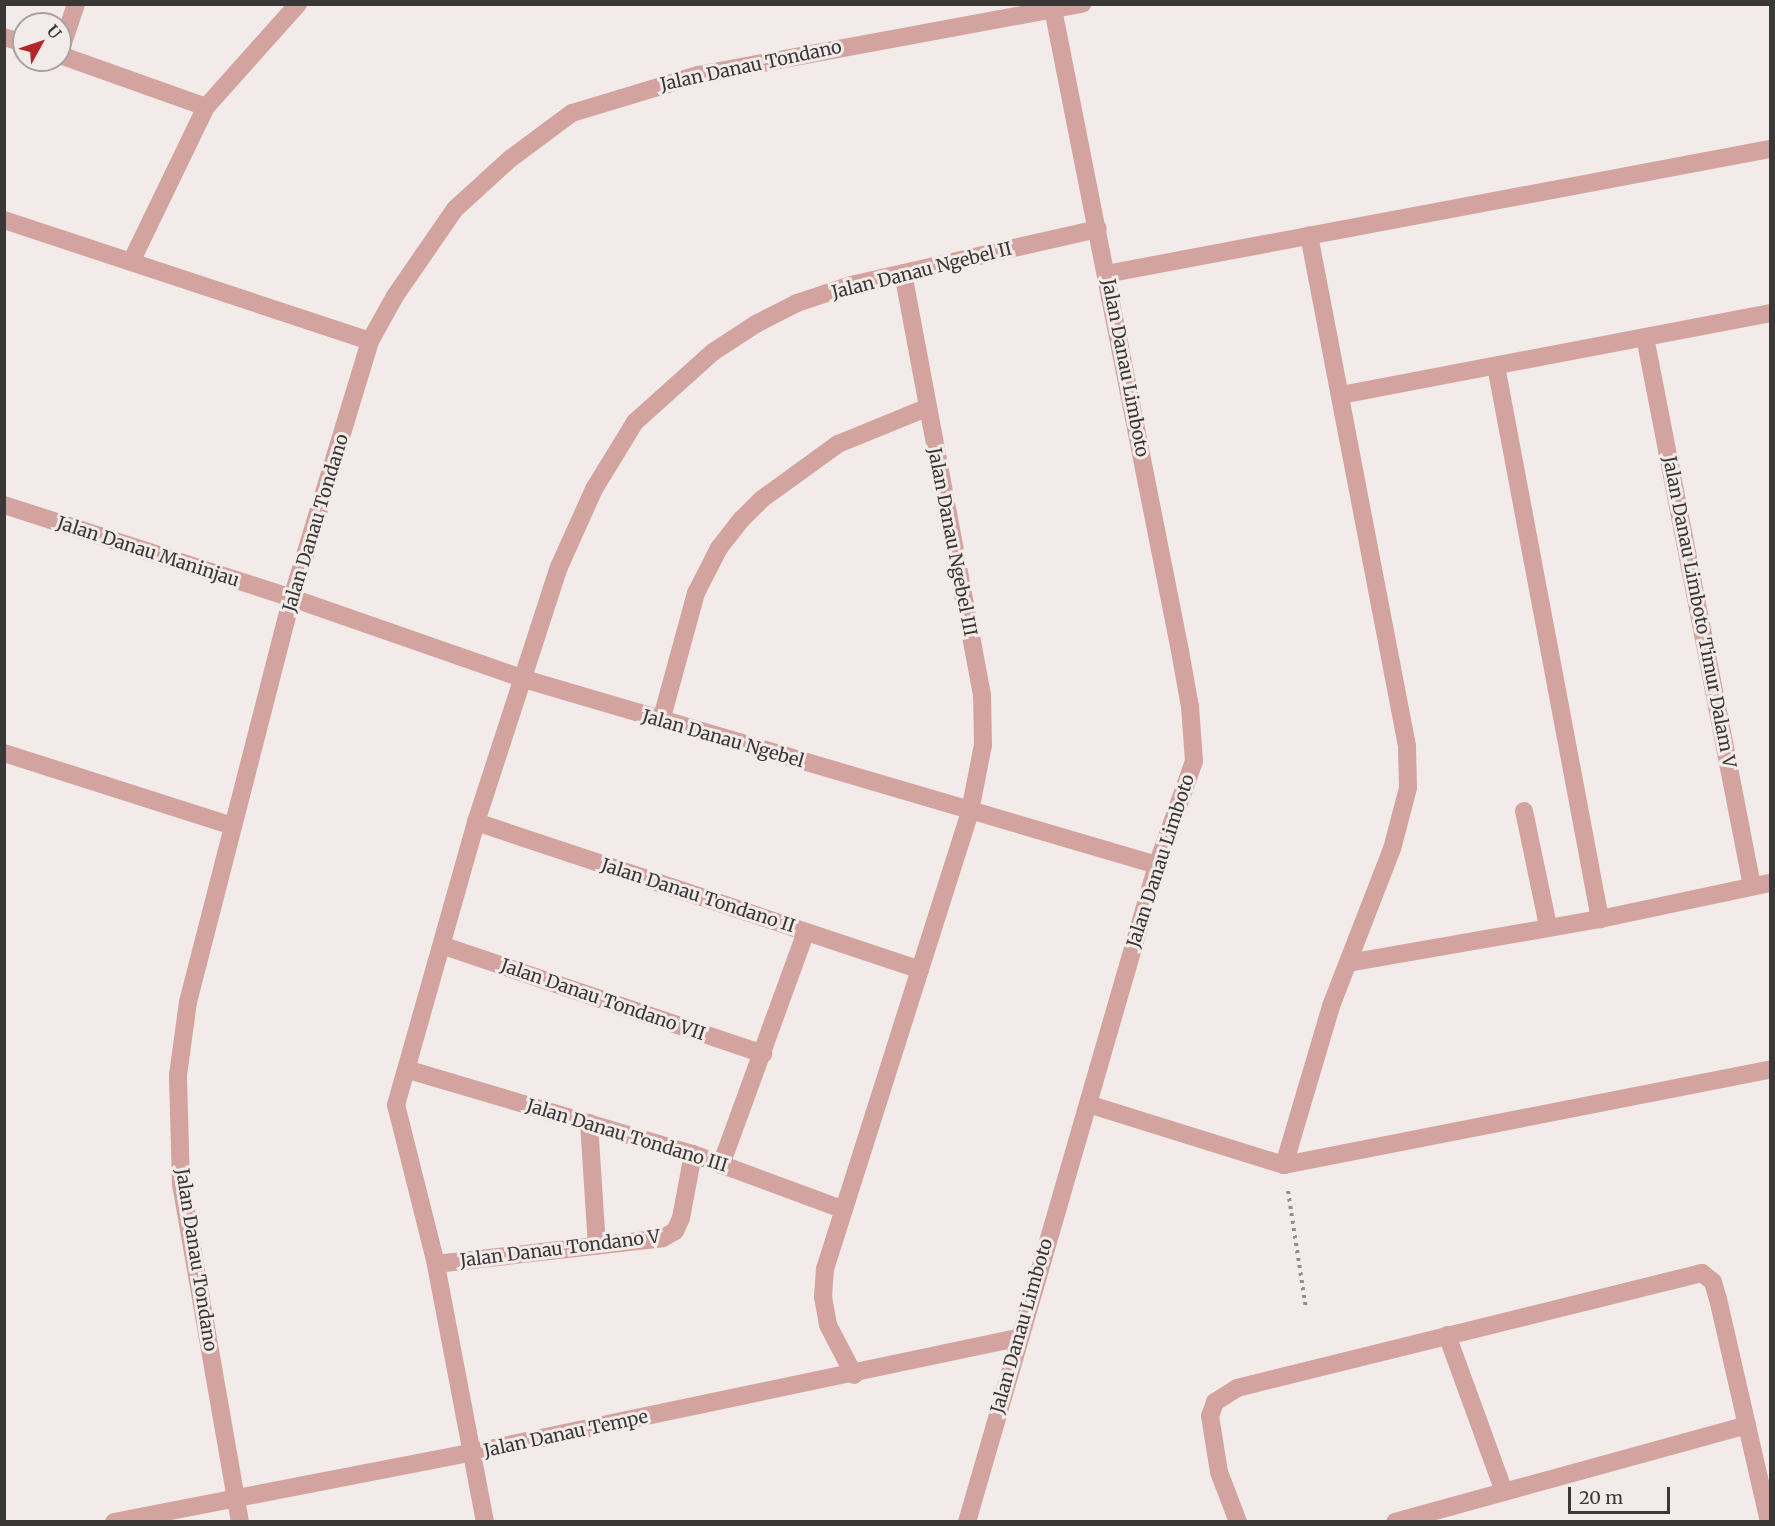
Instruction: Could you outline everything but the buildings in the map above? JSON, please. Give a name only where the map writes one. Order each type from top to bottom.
[{"type":"street","points":[[132,260],[206,107],[298,4]]},
{"type":"street","name":"Jalan Danau Tondano","points":[[240,1521],[181,1185],[178,1075],[188,1002],[292,598],[370,341],[417,262],[455,209],[510,159],[573,113],[698,75],[1053,7],[1082,4]]},
{"type":"street","name":"Jalan Danau Limboto","points":[[967,1521],[1017,1338],[1157,865],[1194,761],[1190,707],[1053,7]]},
{"type":"street","points":[[72,57],[206,107]]},
{"type":"street","points":[[1106,274],[1770,149]]},
{"type":"street","points":[[4,220],[132,260],[370,341]]},
{"type":"street","name":"Jalan Danau Ngebel II","points":[[484,1521],[436,1264],[396,1105],[444,945],[476,822],[559,567],[594,489],[635,422],[713,352],[756,324],[819,296],[903,273],[1098,229]]},
{"type":"street","points":[[1284,1165],[1330,1006],[1392,849],[1408,788],[1407,746],[1309,235]]},
{"type":"street","name":"Jalan Danau Ngebel III","points":[[854,1375],[828,1325],[823,1296],[825,1269],[970,811],[983,745],[982,695],[926,408],[903,273]]},
{"type":"street","points":[[1341,395],[1770,313]]},
{"type":"street","name":"Jalan Danau Limboto Timur Dalam V","points":[[1645,337],[1752,886]]},
{"type":"street","points":[[1496,366],[1600,919]]},
{"type":"street","points":[[661,721],[696,593],[719,548],[742,519],[762,499],[838,444],[926,408]]},
{"type":"street","name":"Jalan Danau Maninjau","points":[[4,505],[292,598]]},
{"type":"street","name":"Jalan Danau Ngebel","points":[[292,598],[524,680],[1157,865]]},
{"type":"street","points":[[6,758],[233,826]]},
{"type":"street","points":[[1524,811],[1548,926]]},
{"type":"street","name":"Jalan Danau Tondano II","points":[[476,822],[920,970]]},
{"type":"street","points":[[1348,963],[1548,926],[1600,919],[1770,883]]},
{"type":"street","points":[[721,1165],[806,932]]},
{"type":"street","name":"Jalan Danau Tondano VII","points":[[444,945],[763,1054]]},
{"type":"street","name":"Jalan Danau Tondano III","points":[[408,1070],[693,1154],[843,1210]]},
{"type":"street","points":[[1088,1104],[1284,1165],[1770,1070]]},
{"type":"street","points":[[589,1123],[597,1246]]},
{"type":"street","name":"Jalan Danau Tondano V","points":[[436,1264],[663,1239],[675,1231],[693,1154]]},
{"type":"street","points":[[1238,1521],[1220,1472],[1210,1416],[1215,1402],[1237,1388],[1702,1273],[1713,1282],[1769,1521]]},
{"type":"street","points":[[1447,1335],[1504,1492]]},
{"type":"street","name":"Jalan Danau Tempe","points":[[114,1521],[470,1453],[854,1375],[1017,1338]]},
{"type":"street","points":[[1395,1521],[1747,1425]]},
{"type":"path","points":[[1284,1165],[1306,1309]]}]
